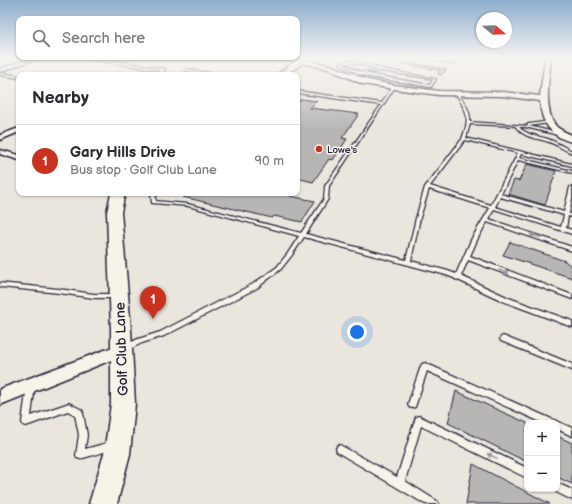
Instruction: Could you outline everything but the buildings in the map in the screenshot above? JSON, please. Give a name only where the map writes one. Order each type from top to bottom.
[{"type":"street","points":[[365,82],[439,93],[503,94],[544,99]]},
{"type":"street","points":[[546,82],[544,99],[545,115],[551,126],[568,138]]},
{"type":"street","points":[[0,138],[16,131]]},
{"type":"street","points":[[0,152],[16,157]]},
{"type":"street","name":"Golf Club Lane","points":[[104,504],[118,444],[124,404],[114,212],[117,196]]},
{"type":"street","points":[[0,397],[121,350]]},
{"type":"lane","points":[[406,82],[431,86],[439,93]]},
{"type":"lane","points":[[431,86],[434,82]]},
{"type":"lane","points":[[121,350],[140,341],[162,334],[256,286],[279,268],[326,199],[327,186],[394,87]]},
{"type":"lane","points":[[300,92],[382,104]]},
{"type":"lane","points":[[408,263],[418,218],[427,187],[464,139],[468,123],[467,110],[457,94]]},
{"type":"lane","points":[[468,123],[525,126],[549,122]]},
{"type":"lane","points":[[516,126],[526,136],[550,141],[572,152]]},
{"type":"lane","points":[[525,126],[568,138]]},
{"type":"lane","points":[[464,139],[572,165]]},
{"type":"lane","points":[[457,278],[475,238],[486,220],[520,153]]},
{"type":"lane","points":[[517,158],[572,172]]},
{"type":"lane","points":[[427,187],[572,232]]},
{"type":"lane","points":[[563,229],[572,187]]},
{"type":"lane","points":[[499,195],[572,216]]},
{"type":"lane","points":[[153,196],[154,202],[188,205],[448,273],[507,300],[572,324]]},
{"type":"lane","points":[[486,220],[572,249]]},
{"type":"lane","points":[[467,257],[572,297]]},
{"type":"lane","points":[[0,285],[59,290],[94,296],[119,296]]},
{"type":"lane","points":[[503,339],[572,367]]},
{"type":"lane","points":[[412,404],[425,366],[545,420]]},
{"type":"lane","points":[[32,385],[26,422],[70,407],[79,413],[83,435],[80,455],[118,444]]},
{"type":"lane","points":[[399,484],[419,420],[524,472]]},
{"type":"lane","points":[[560,426],[572,432]]},
{"type":"lane","points":[[340,449],[434,504]]},
{"type":"lane","points":[[560,489],[572,495]]},
{"type":"place","name":"Lowe's","points":[[319,149]]},
{"type":"place","name":"Gary Hills Drive","points":[[153,319]]}]
